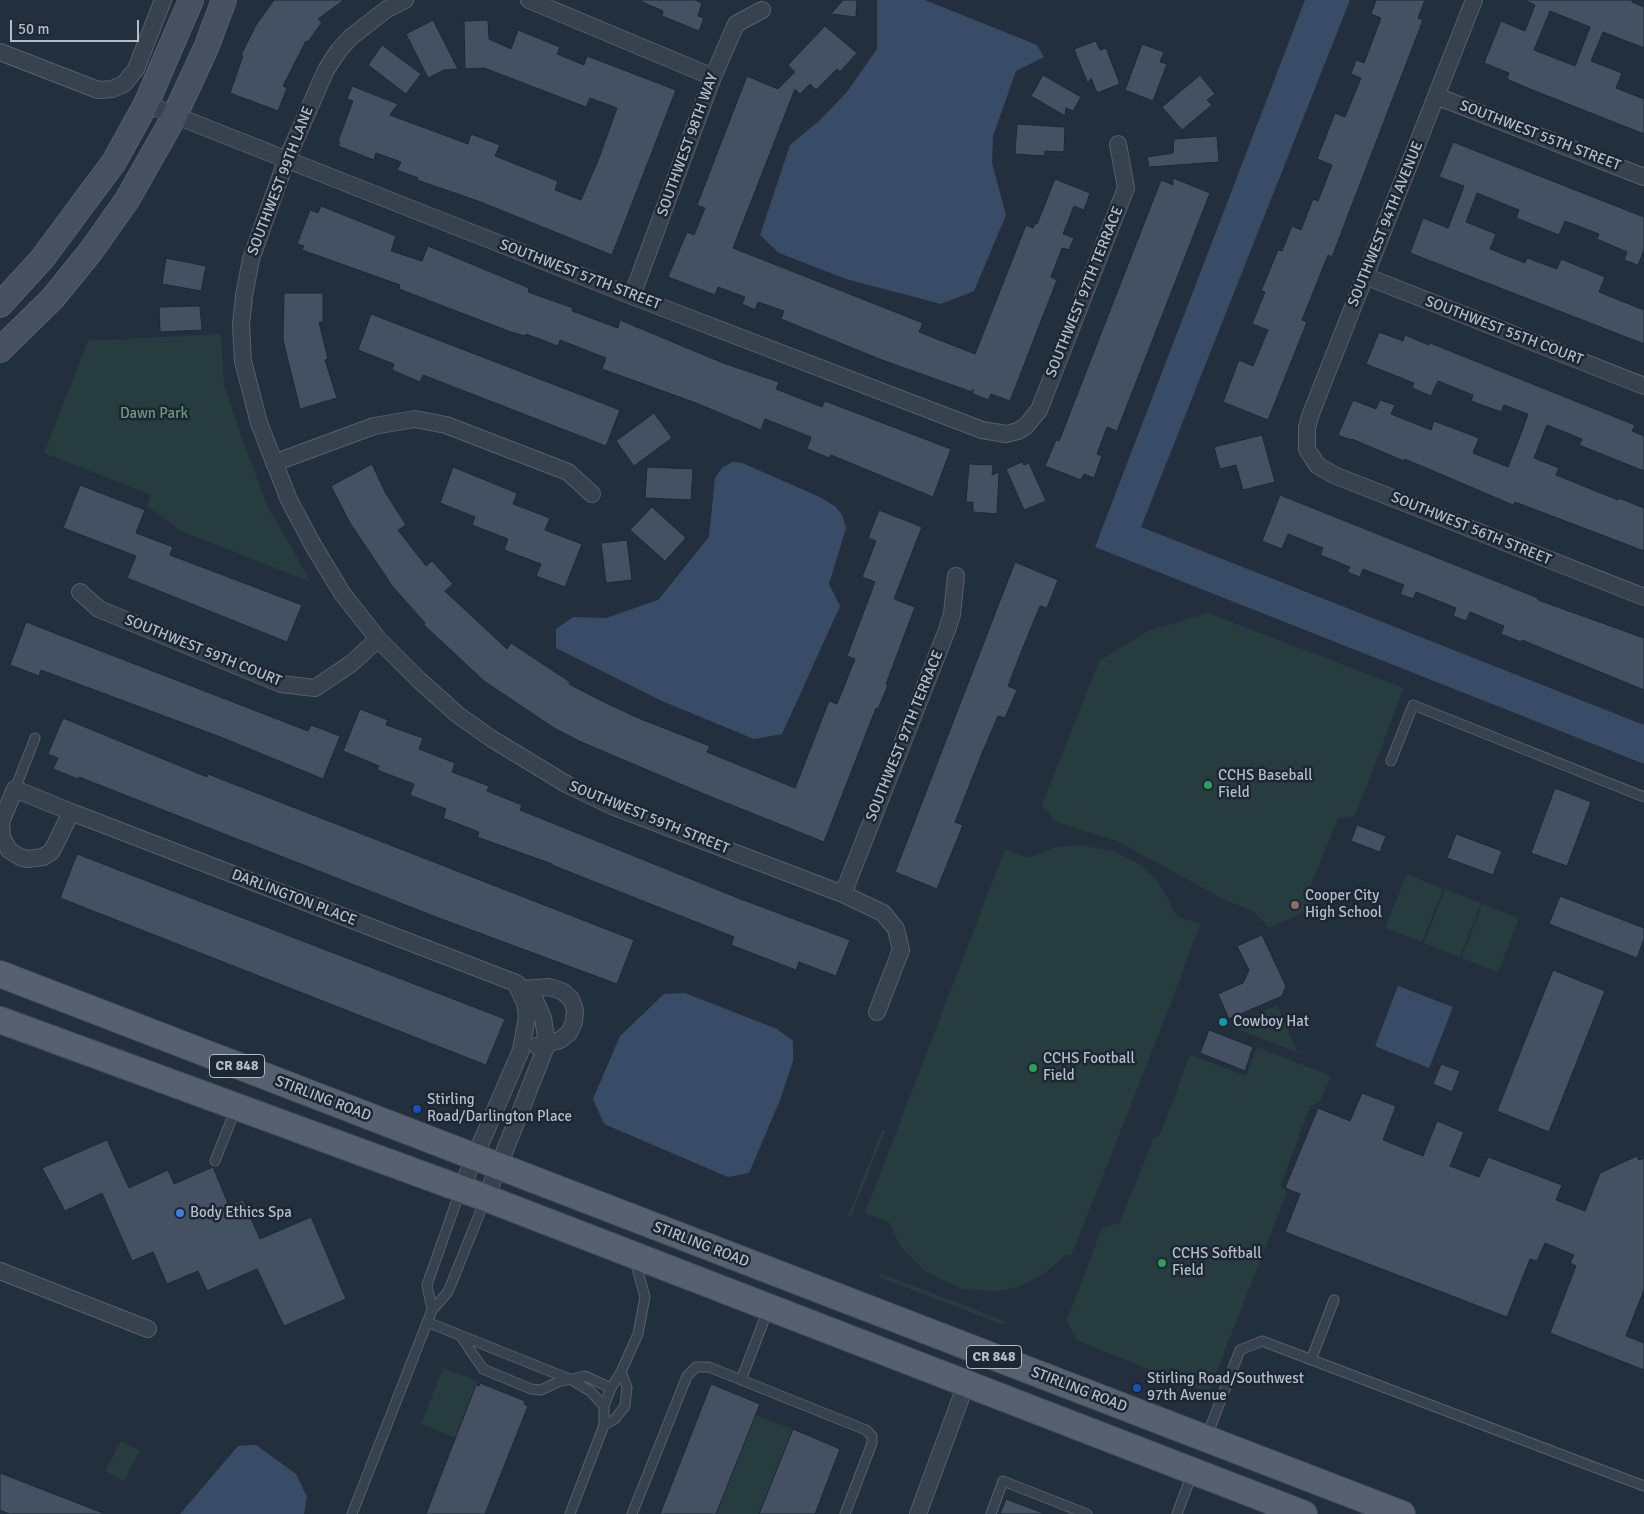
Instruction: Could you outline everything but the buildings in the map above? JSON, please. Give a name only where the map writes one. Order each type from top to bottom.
[{"type":"main road","points":[[0,305],[42,259],[82,208],[114,162],[146,104],[191,0]]},
{"type":"main road","points":[[0,350],[53,298],[91,251],[127,200],[174,117],[206,48],[224,0]]},
{"type":"main road","name":"STIRLING ROAD","points":[[0,974],[1402,1514]]},
{"type":"main road","name":"CR 848","points":[[0,1020],[486,1198],[1304,1514]]},
{"type":"main road","points":[[769,1308],[781,1276]]},
{"type":"main road","points":[[1193,1471],[1206,1439]]},
{"type":"street","points":[[0,52],[98,90],[112,89],[124,84],[136,69],[163,0]]},
{"type":"street","name":"SOUTHWEST 99TH LANE","points":[[378,638],[342,593],[313,546],[274,463],[259,423],[244,361],[241,325],[251,259],[261,226],[315,92],[339,50],[368,22],[405,0]]},
{"type":"street","points":[[529,0],[550,4],[713,77]]},
{"type":"street","name":"SOUTHWEST 94TH AVENUE","points":[[1307,450],[1307,428],[1310,416],[1474,0]]},
{"type":"street","name":"SOUTHWEST 98TH WAY","points":[[632,296],[713,77],[736,24],[762,10]]},
{"type":"street","name":"SOUTHWEST 55TH STREET","points":[[1436,96],[1644,177]]},
{"type":"street","name":"SOUTHWEST 57TH STREET","points":[[146,104],[174,117],[632,296],[982,430],[1006,434],[1018,431]]},
{"type":"street","name":"SOUTHWEST 97TH TERRACE","points":[[1018,431],[1033,419],[1039,410],[1126,188],[1118,144]]},
{"type":"street","name":"SOUTHWEST 55TH COURT","points":[[1365,276],[1644,386]]},
{"type":"street","points":[[274,463],[374,426],[415,419],[446,425],[568,472],[592,494]]},
{"type":"street","name":"SOUTHWEST 56TH STREET","points":[[1307,450],[1317,464],[1334,475],[1644,598]]},
{"type":"street","name":"SOUTHWEST 97TH TERRACE","points":[[843,894],[948,630],[952,614],[956,576]]},
{"type":"street","name":"SOUTHWEST 59TH COURT","points":[[80,592],[99,609],[281,684],[314,688],[352,663],[378,638]]},
{"type":"street","name":"SOUTHWEST 59TH STREET","points":[[378,638],[419,680],[458,715],[507,749],[568,785],[612,806],[843,894],[883,913],[891,920],[900,939],[899,959],[877,1012]]},
{"type":"street","points":[[15,789],[0,829],[5,844],[20,857],[35,859],[50,852],[71,812]]},
{"type":"street","name":"DARLINGTON PLACE","points":[[15,789],[520,986],[534,998],[540,1007],[547,1044]]},
{"type":"street","points":[[461,1189],[473,1157],[521,1050],[527,1017],[520,986],[549,987],[562,991],[572,1000],[576,1010],[574,1022],[569,1033],[560,1040],[521,1050]]},
{"type":"street","points":[[486,1198],[547,1044]]},
{"type":"street","points":[[500,1097],[525,1088],[529,1090]]},
{"type":"street","points":[[0,1271],[148,1329]]},
{"type":"street","points":[[918,1514],[966,1384]]},
{"type":"lane","points":[[1391,761],[1413,705],[1644,797]]},
{"type":"lane","points":[[15,789],[35,738]]},
{"type":"lane","points":[[214,1161],[236,1108]]},
{"type":"lane","points":[[432,1310],[427,1285],[461,1189]]},
{"type":"lane","points":[[352,1514],[432,1310],[448,1292],[486,1198]]},
{"type":"lane","points":[[570,1514],[604,1425],[604,1406],[638,1334],[645,1297],[632,1254]]},
{"type":"lane","points":[[1311,1360],[1334,1300]]},
{"type":"lane","points":[[741,1380],[769,1308]]},
{"type":"lane","points":[[427,1322],[462,1338],[572,1380],[590,1391],[604,1406]]},
{"type":"lane","points":[[462,1338],[483,1369],[531,1389],[541,1390],[558,1382],[585,1376],[611,1388]]},
{"type":"lane","points":[[1206,1439],[1240,1350],[1262,1341],[1644,1486]]},
{"type":"lane","points":[[632,1514],[688,1376],[696,1367],[709,1366],[866,1430],[872,1436],[872,1443],[846,1514]]},
{"type":"lane","points":[[604,1425],[615,1419],[624,1406],[626,1387],[621,1372]]},
{"type":"lane","points":[[1177,1514],[1193,1471]]},
{"type":"lane","points":[[991,1514],[1003,1481],[1085,1514]]},
{"type":"green space","name":"Dawn Park","points":[[221,334],[224,384],[239,430],[267,505],[311,582],[181,531],[147,506],[151,495],[44,453],[88,341]]},
{"type":"green space","name":"CCHS Baseball Field","points":[[1208,613],[1404,688],[1355,816],[1338,818],[1311,885],[1315,907],[1269,928],[1253,911],[1223,899],[1117,841],[1054,821],[1042,804],[1099,661],[1148,631]]},
{"type":"green space","points":[[1079,845],[1116,852],[1140,865],[1159,883],[1177,916],[1200,924],[1170,1006],[1071,1256],[1066,1254],[1044,1274],[1018,1287],[997,1291],[962,1289],[926,1272],[900,1246],[889,1222],[865,1213],[1005,849],[1028,858],[1053,848]]},
{"type":"green space","points":[[1407,874],[1443,889],[1422,942],[1385,928]]},
{"type":"green space","points":[[1445,889],[1481,903],[1460,957],[1424,943]]},
{"type":"green space","points":[[1482,904],[1519,918],[1498,972],[1462,958]]},
{"type":"green space","points":[[1277,1005],[1298,1053],[1237,1029],[1235,1024]]},
{"type":"green space","points":[[1257,1047],[1331,1076],[1320,1102],[1310,1106],[1281,1185],[1287,1193],[1208,1393],[1076,1340],[1067,1320],[1102,1228],[1119,1223],[1154,1138],[1160,1135],[1190,1055],[1246,1076]]},
{"type":"green space","points":[[882,1130],[885,1131],[851,1217],[848,1216]]},
{"type":"green space","points":[[880,1273],[1005,1321],[1003,1325],[879,1277]]},
{"type":"green space","points":[[443,1368],[478,1381],[456,1438],[421,1424]]},
{"type":"green space","points":[[755,1415],[793,1429],[759,1514],[716,1514]]},
{"type":"green space","points":[[121,1441],[140,1451],[124,1481],[105,1471]]},
{"type":"water","points":[[877,0],[925,0],[1037,45],[1044,57],[1016,71],[993,136],[992,163],[1006,215],[974,291],[941,304],[846,279],[779,253],[760,235],[790,145],[819,121],[847,92],[877,49]]},
{"type":"water","points":[[1305,0],[1350,0],[1141,527],[1644,725],[1644,764],[1095,547]]},
{"type":"water","points":[[733,462],[742,463],[820,497],[836,507],[842,515],[846,528],[829,584],[840,606],[782,734],[754,739],[662,701],[556,648],[556,629],[573,617],[606,618],[658,600],[709,537],[715,478],[723,467]]},
{"type":"water","points":[[1398,986],[1453,1007],[1429,1068],[1375,1046]]},
{"type":"water","points":[[685,993],[777,1029],[793,1041],[793,1061],[780,1100],[749,1173],[728,1177],[604,1124],[593,1099],[620,1036],[664,994]]},
{"type":"water","points":[[256,1445],[296,1474],[307,1497],[304,1514],[180,1514],[238,1446]]},
{"type":"place","name":"CCHS Baseball Field","points":[[1208,785]]},
{"type":"place","name":"Cooper City High School","points":[[1295,905]]},
{"type":"place","name":"Cowboy Hat","points":[[1223,1022]]},
{"type":"place","name":"CCHS Football Field","points":[[1033,1068]]},
{"type":"place","name":"Stirling Road/Darlington Place","points":[[417,1109]]},
{"type":"place","name":"Body Ethics Spa","points":[[180,1213]]},
{"type":"place","name":"CCHS Softball Field","points":[[1162,1263]]},
{"type":"place","name":"Stirling Road/Southwest 97th Avenue","points":[[1137,1388]]}]
